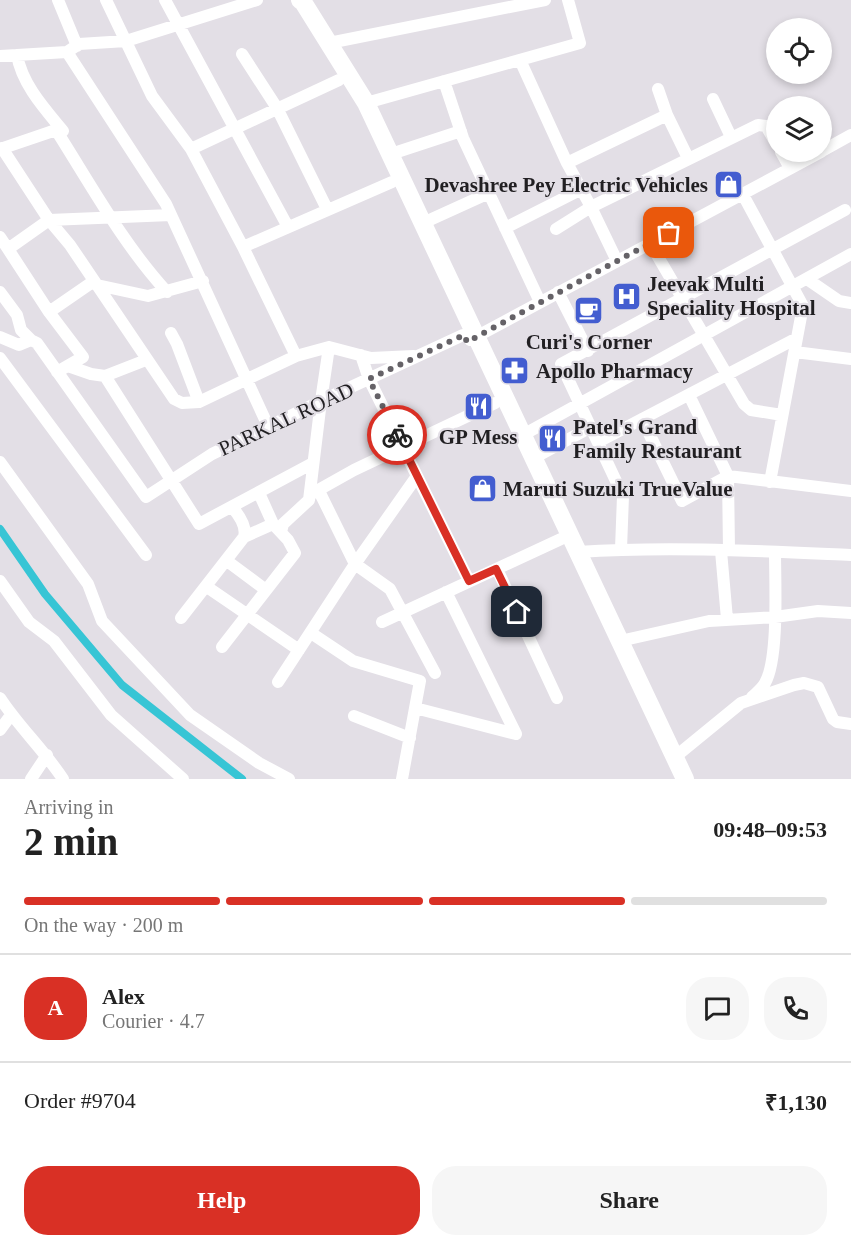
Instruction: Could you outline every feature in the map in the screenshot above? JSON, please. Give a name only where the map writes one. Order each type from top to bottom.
[{"type":"highway","points":[[293,0],[295,8],[356,108],[578,552],[685,779]]},
{"type":"highway","points":[[300,0],[366,103],[391,154],[423,223],[495,403],[673,779]]},
{"type":"street","points":[[58,0],[72,49],[166,204],[268,426]]},
{"type":"street","points":[[106,0],[152,96],[191,149],[243,247],[296,356]]},
{"type":"street","points":[[165,0],[288,227]]},
{"type":"street","points":[[0,56],[126,41],[257,0]]},
{"type":"street","points":[[329,43],[545,0]]},
{"type":"street","points":[[366,103],[580,43],[568,0]]},
{"type":"street","points":[[242,54],[277,108],[327,209]]},
{"type":"street","points":[[17,55],[20,71],[48,114],[63,131],[56,130],[1,149],[49,219],[70,245],[174,399],[182,403],[199,402],[296,356],[330,346],[371,358],[421,355]]},
{"type":"street","points":[[520,60],[580,190],[591,207],[617,261]]},
{"type":"street","points":[[191,149],[339,80]]},
{"type":"street","points":[[444,81],[461,131],[540,302]]},
{"type":"street","points":[[658,89],[667,116],[688,158]]},
{"type":"street","points":[[713,99],[731,137]]},
{"type":"street","points":[[567,163],[667,116]]},
{"type":"street","points":[[556,229],[591,207],[688,158],[758,125],[766,126]]},
{"type":"street","points":[[56,130],[147,270],[167,292]]},
{"type":"street","points":[[391,154],[461,131]]},
{"type":"street","name":"PARKAL ROAD","points":[[832,145],[851,135]]},
{"type":"street","points":[[787,162],[790,168]]},
{"type":"street","name":"PARKAL ROAD","points":[[63,369],[146,497],[212,454],[321,400],[421,355],[469,338],[801,162]]},
{"type":"street","points":[[243,247],[392,182]]},
{"type":"street","points":[[505,228],[580,190]]},
{"type":"street","points":[[423,223],[489,193]]},
{"type":"street","points":[[742,194],[803,306],[770,482]]},
{"type":"street","points":[[621,549],[623,496],[561,364],[845,210]]},
{"type":"street","points":[[8,249],[49,219],[171,215]]},
{"type":"street","points":[[0,237],[49,312],[83,357],[63,369]]},
{"type":"street","points":[[650,243],[744,404],[751,410],[782,416]]},
{"type":"street","points":[[521,436],[851,254]]},
{"type":"street","points":[[807,279],[839,301],[851,303]]},
{"type":"street","points":[[49,312],[95,283],[148,296],[203,281]]},
{"type":"street","points":[[0,292],[17,315],[21,330],[63,369],[105,376],[146,360]]},
{"type":"street","points":[[558,292],[588,351]]},
{"type":"street","points":[[171,333],[199,402]]},
{"type":"street","points":[[0,337],[19,345],[31,340]]},
{"type":"street","points":[[598,442],[797,338]]},
{"type":"street","points":[[330,346],[313,463],[314,493],[354,564],[390,589],[435,673]]},
{"type":"street","points":[[795,352],[851,359]]},
{"type":"street","points":[[361,355],[369,379],[469,581]]},
{"type":"street","points":[[0,358],[146,555]]},
{"type":"street","points":[[105,376],[199,524],[313,463]]},
{"type":"street","points":[[689,395],[728,476],[725,551],[727,619]]},
{"type":"street","points":[[244,537],[277,528],[284,524],[314,493],[354,470],[495,403]]},
{"type":"street","points":[[642,419],[682,501],[728,476],[851,491]]},
{"type":"street","points":[[532,459],[591,427]]},
{"type":"street","points":[[0,462],[88,584],[102,621],[190,715],[259,763],[289,779]]},
{"type":"street","points":[[278,682],[354,564],[417,476]]},
{"type":"street","points":[[222,647],[295,553],[288,540],[277,528],[259,493]]},
{"type":"street","points":[[181,618],[244,537],[246,531],[239,515],[232,507]]},
{"type":"street","points":[[382,622],[561,539]]},
{"type":"street","points":[[578,552],[621,549],[851,555]]},
{"type":"street","points":[[748,700],[765,684],[772,657],[775,617],[775,552]]},
{"type":"street","points":[[227,561],[266,590]]},
{"type":"street","points":[[496,569],[557,698]]},
{"type":"street","points":[[0,581],[29,622],[54,641],[111,715],[183,779]]},
{"type":"street","points":[[207,587],[299,650]]},
{"type":"street","points":[[415,708],[516,734],[446,592]]},
{"type":"street","points":[[620,641],[709,621],[775,617],[818,611],[851,613]]},
{"type":"street","points":[[310,633],[353,661],[420,681],[405,776]]},
{"type":"street","points":[[675,757],[734,708],[748,700],[794,685],[813,684],[823,693],[833,719],[837,722],[851,724]]},
{"type":"street","points":[[0,698],[47,755],[63,779]]},
{"type":"street","points":[[0,730],[11,714]]},
{"type":"street","points":[[354,716],[410,738]]},
{"type":"street","points":[[31,779],[47,755]]},
{"type":"waterway","points":[[0,529],[45,594],[122,685],[242,779]]},
{"type":"way so far","points":[[397,435],[369,379],[464,335],[467,342],[669,233]]},
{"type":"place","name":"Devashree Pey Electric Vehicles","points":[[729,185]]},
{"type":"place","name":"Jeevak Multi Speciality Hospital","points":[[626,296]]},
{"type":"place","name":"Curi's Corner","points":[[589,311]]},
{"type":"place","name":"Apollo Pharmacy","points":[[515,371]]},
{"type":"place","name":"GP Mess","points":[[478,406]]},
{"type":"place","name":"Patel's Grand Family Restaurant","points":[[552,439]]},
{"type":"place","name":"Maruti Suzuki TrueValue","points":[[482,489]]},
{"type":"route","points":[[397,435],[469,581],[496,569],[517,612]]}]
